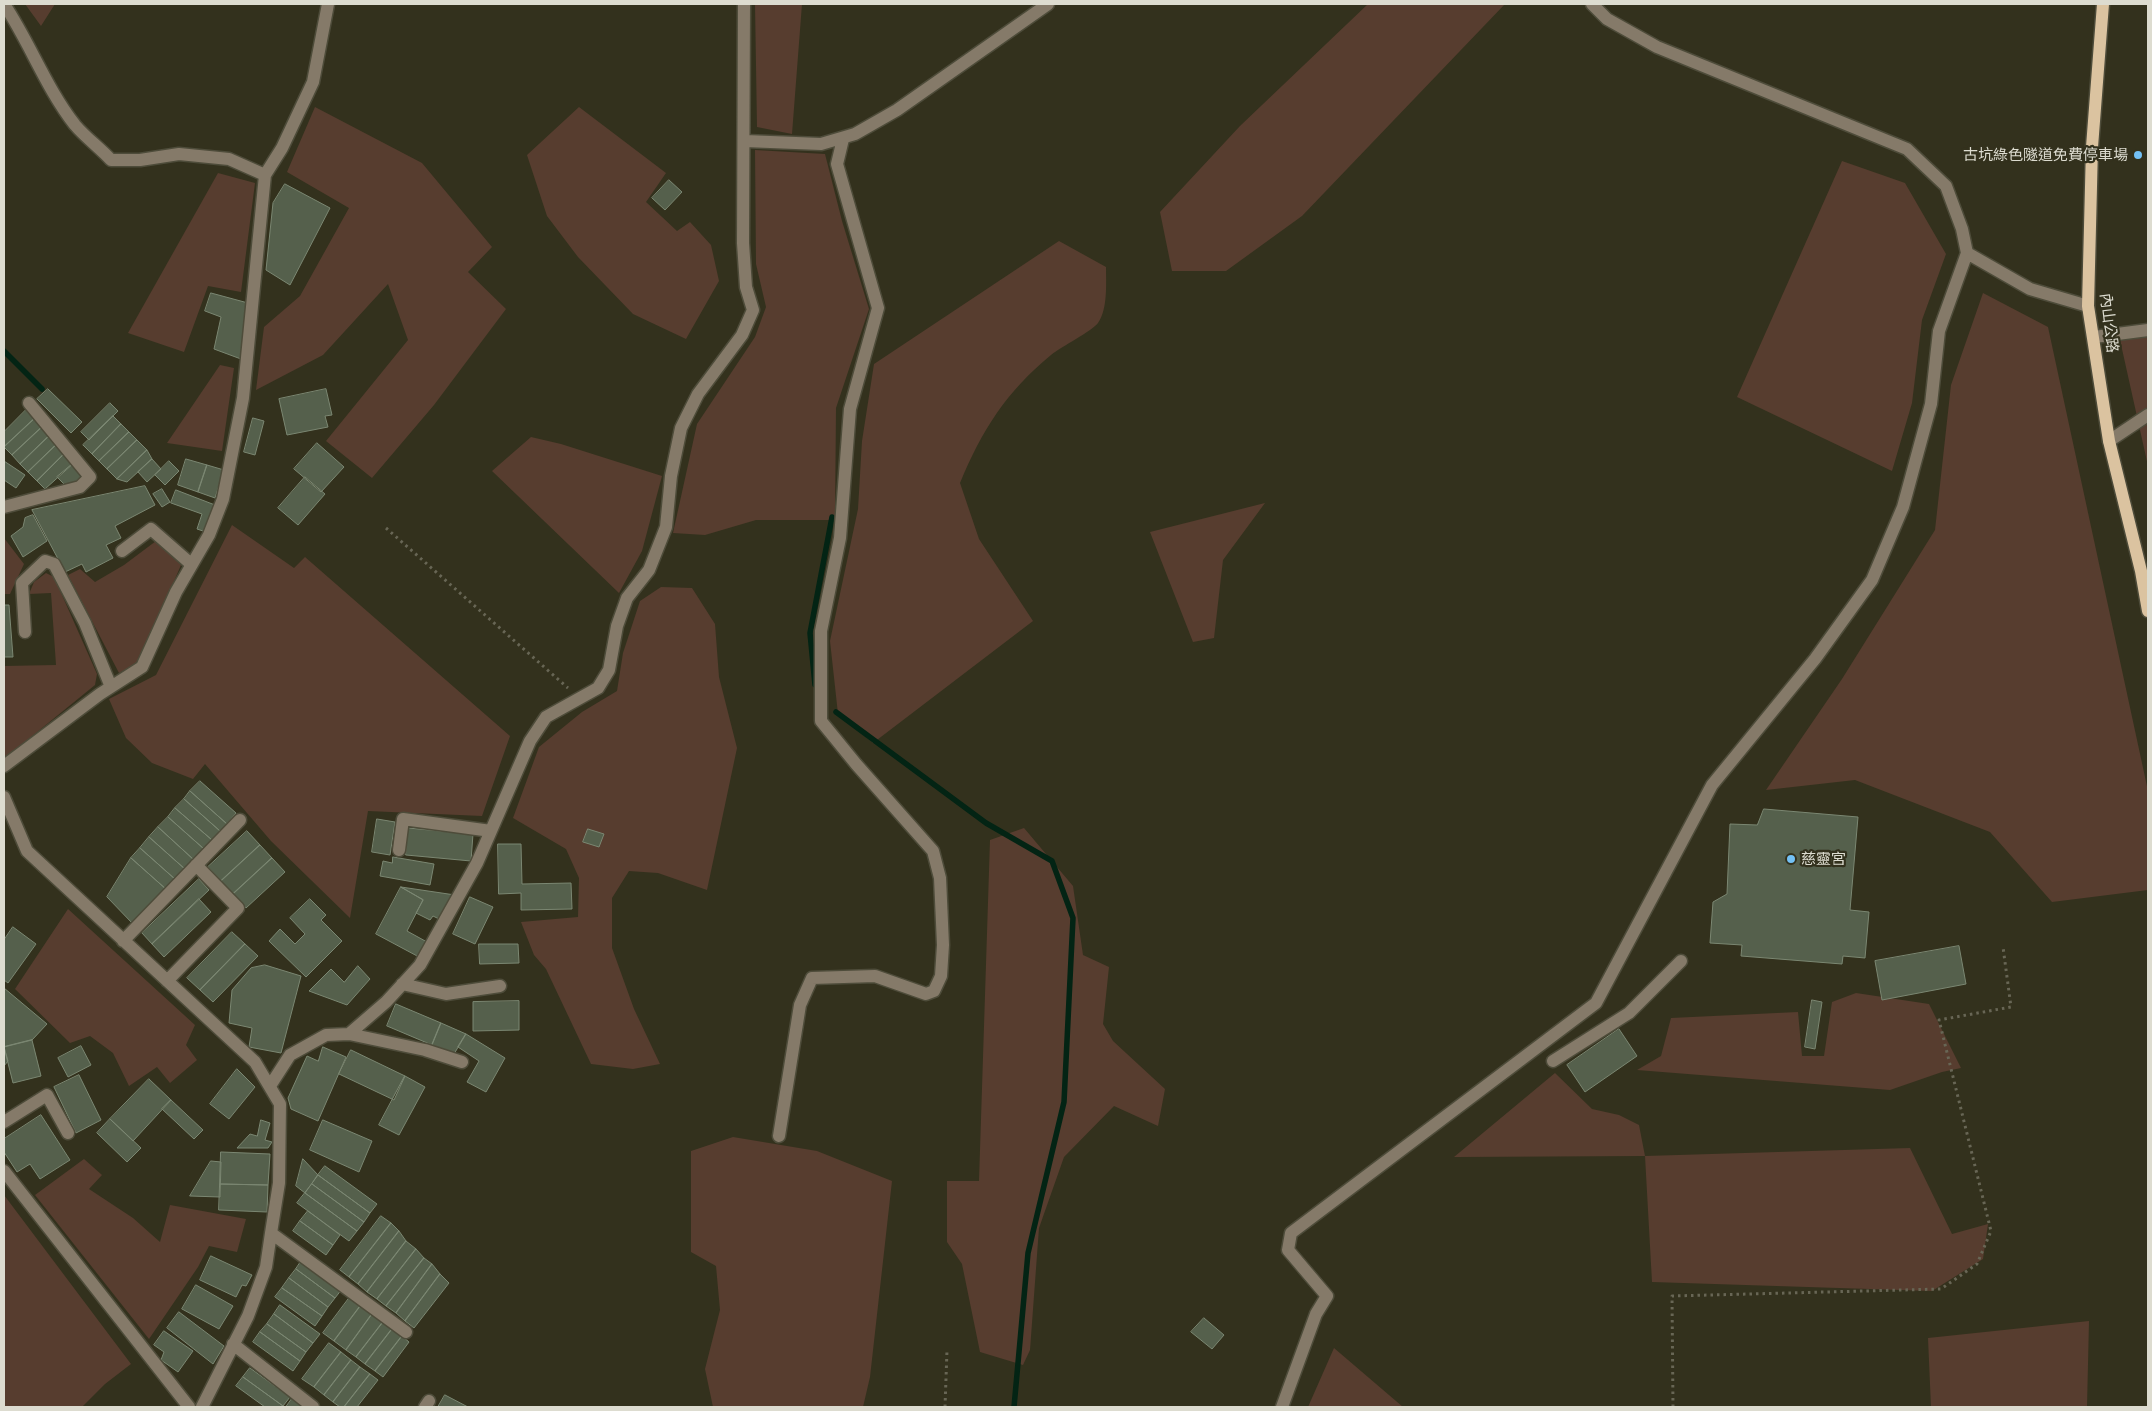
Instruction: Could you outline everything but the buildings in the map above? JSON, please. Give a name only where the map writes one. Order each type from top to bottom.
[{"type":"main road","name":"內山公路","points":[[2103,4],[2092,147],[2088,306],[2109,441],[2141,571],[2148,611]]},
{"type":"street","points":[[4,4],[18,26],[49,86],[75,126],[111,160],[140,160],[179,154],[229,159],[265,175]]},
{"type":"street","points":[[4,766],[111,687],[142,667],[191,564],[209,535],[224,500],[243,398],[265,175],[282,148],[313,82],[328,4]]},
{"type":"street","points":[[349,1034],[386,1002],[420,965],[450,914],[491,831],[530,741],[546,717],[598,688],[608,670],[617,626],[627,598],[649,570],[666,526],[671,476],[681,428],[698,394],[742,335],[753,310],[746,287],[743,243],[745,141],[744,4]]},
{"type":"street","points":[[745,141],[821,144],[843,139],[897,110],[1048,4]]},
{"type":"street","points":[[1282,1407],[1316,1314],[1328,1296],[1288,1250],[1291,1233],[1596,1002],[1712,785],[1816,659],[1872,580],[1903,507],[1931,404],[1940,331],[1967,253],[1962,229],[1946,186],[1907,149],[1657,47],[1607,19],[1592,4]]},
{"type":"street","points":[[779,1136],[800,1005],[812,978],[874,976],[926,994],[934,991],[942,976],[943,945],[940,878],[933,851],[821,721],[821,630],[840,538],[850,409],[878,308],[837,164],[843,139]]},
{"type":"street","points":[[1967,253],[2030,289],[2088,306]]},
{"type":"street","points":[[2094,337],[2148,330]]},
{"type":"street","points":[[4,507],[80,487],[90,478],[29,403]]},
{"type":"street","points":[[2109,441],[2148,415]]},
{"type":"street","points":[[122,551],[151,529],[191,564]]},
{"type":"street","points":[[25,632],[22,582],[45,561],[54,564],[85,623],[111,687]]},
{"type":"street","points":[[4,797],[27,852],[256,1062],[280,1104],[279,1183],[266,1267],[248,1316],[202,1407]]},
{"type":"street","points":[[399,850],[403,819],[491,831]]},
{"type":"street","points":[[123,941],[240,820]]},
{"type":"street","points":[[167,981],[238,908],[196,866]]},
{"type":"street","points":[[1552,1061],[1629,1013],[1681,962]]},
{"type":"street","points":[[402,984],[446,994],[500,986]]},
{"type":"street","points":[[270,1086],[290,1054],[326,1036],[349,1034],[425,1050],[462,1062]]},
{"type":"street","points":[[4,1122],[47,1095],[68,1133]]},
{"type":"street","points":[[4,1172],[189,1407]]},
{"type":"street","points":[[271,1232],[406,1332]]},
{"type":"street","points":[[233,1344],[313,1407]]},
{"type":"path","points":[[386,528],[580,698]]},
{"type":"path","points":[[1673,1407],[1672,1296],[1941,1289],[1977,1264],[1991,1230],[1939,1020],[2011,1007],[2003,947]]},
{"type":"path","points":[[945,1407],[947,1350]]},
{"type":"shaded area","points":[[25,4],[55,4],[41,26]]},
{"type":"shaded area","points":[[755,4],[802,4],[792,134],[757,127]]},
{"type":"shaded area","points":[[1368,4],[1505,4],[1302,216],[1226,271],[1172,271],[1160,212],[1240,126]]},
{"type":"shaded area","points":[[315,107],[422,163],[492,247],[468,272],[506,309],[434,405],[372,478],[326,441],[408,340],[388,284],[323,355],[256,390],[264,327],[300,296],[349,208],[287,172]]},
{"type":"shaded area","points":[[579,107],[666,173],[646,202],[677,231],[690,222],[711,245],[719,281],[686,339],[633,314],[578,257],[547,216],[527,155]]},
{"type":"shaded area","points":[[755,150],[825,154],[842,221],[869,309],[836,408],[835,520],[756,520],[705,535],[673,533],[697,424],[755,337],[766,307],[756,264]]},
{"type":"shaded area","points":[[1842,161],[1905,183],[1946,254],[1922,320],[1912,403],[1892,471],[1737,397]]},
{"type":"shaded area","points":[[218,173],[255,183],[241,292],[208,286],[184,352],[128,333]]},
{"type":"shaded area","points":[[1059,241],[1106,267],[1106,296],[1101,317],[1098,323],[1089,331],[1051,355],[1008,398],[977,446],[960,483],[979,539],[1033,621],[873,743],[838,714],[830,641],[858,509],[862,441],[874,364]]},
{"type":"shaded area","points":[[1983,293],[2048,327],[2148,791],[2148,890],[2052,902],[1990,832],[1855,780],[1766,790],[1842,679],[1935,530],[1951,385]]},
{"type":"shaded area","points":[[2118,331],[2148,337],[2148,466]]},
{"type":"shaded area","points":[[220,365],[234,368],[222,451],[167,443]]},
{"type":"shaded area","points":[[531,437],[561,444],[662,476],[642,551],[619,593],[492,471]]},
{"type":"shaded area","points":[[1265,503],[1223,560],[1214,638],[1193,642],[1150,532]]},
{"type":"shaded area","points":[[232,525],[294,568],[305,557],[510,736],[482,816],[368,811],[350,918],[271,841],[205,764],[193,779],[152,763],[126,738],[109,699],[156,675]]},
{"type":"shaded area","points":[[4,538],[24,564],[10,594],[4,594]]},
{"type":"shaded area","points":[[156,541],[181,565],[139,663],[119,673],[68,575],[80,569],[95,582],[124,565]]},
{"type":"shaded area","points":[[46,573],[54,577],[97,674],[95,685],[4,759],[4,666],[56,665],[51,593],[29,594],[34,582]]},
{"type":"shaded area","points":[[661,587],[692,588],[715,624],[719,677],[737,748],[707,890],[658,873],[629,871],[612,898],[612,948],[634,1009],[660,1064],[633,1069],[591,1064],[546,969],[534,955],[521,922],[578,917],[579,878],[566,849],[513,818],[539,747],[582,712],[617,691],[623,653],[640,601]]},
{"type":"shaded area","points":[[1024,828],[1073,886],[1083,955],[1109,967],[1103,1024],[1113,1041],[1165,1089],[1158,1126],[1114,1106],[1064,1157],[1039,1228],[1030,1350],[1023,1365],[980,1352],[962,1264],[947,1242],[947,1181],[979,1181],[990,840]]},
{"type":"shaded area","points":[[68,909],[195,1025],[186,1045],[197,1060],[170,1083],[157,1067],[129,1086],[113,1053],[90,1036],[70,1043],[15,989]]},
{"type":"shaded area","points":[[1856,993],[1929,1004],[1961,1068],[1942,1072],[1890,1090],[1637,1070],[1661,1056],[1671,1018],[1798,1012],[1802,1056],[1824,1056],[1832,1002]]},
{"type":"shaded area","points":[[1555,1073],[1592,1109],[1619,1115],[1639,1125],[1645,1156],[1454,1157]]},
{"type":"shaded area","points":[[733,1137],[817,1151],[892,1181],[870,1377],[863,1407],[713,1407],[705,1369],[720,1310],[716,1266],[691,1252],[691,1151]]},
{"type":"shaded area","points":[[1910,1148],[1952,1234],[1988,1224],[1983,1259],[1932,1291],[1652,1282],[1645,1156]]},
{"type":"shaded area","points":[[84,1159],[102,1175],[89,1189],[133,1218],[160,1242],[170,1205],[246,1219],[237,1252],[209,1246],[198,1267],[149,1339],[35,1195]]},
{"type":"shaded area","points":[[4,1195],[131,1364],[105,1384],[82,1407],[4,1407]]},
{"type":"shaded area","points":[[2089,1321],[2087,1407],[1931,1407],[1928,1338]]},
{"type":"shaded area","points":[[1334,1348],[1403,1407],[1308,1407]]},
{"type":"waterway","points":[[4,351],[42,389]]},
{"type":"waterway","points":[[815,685],[810,633],[832,517]]},
{"type":"waterway","points":[[836,712],[986,823],[1052,861],[1073,918],[1064,1102],[1028,1253],[1014,1407]]},
{"type":"place","name":"古坑綠色隧道免費停車場","points":[[2138,155]]},
{"type":"place","name":"慈靈宮","points":[[1791,859]]}]
